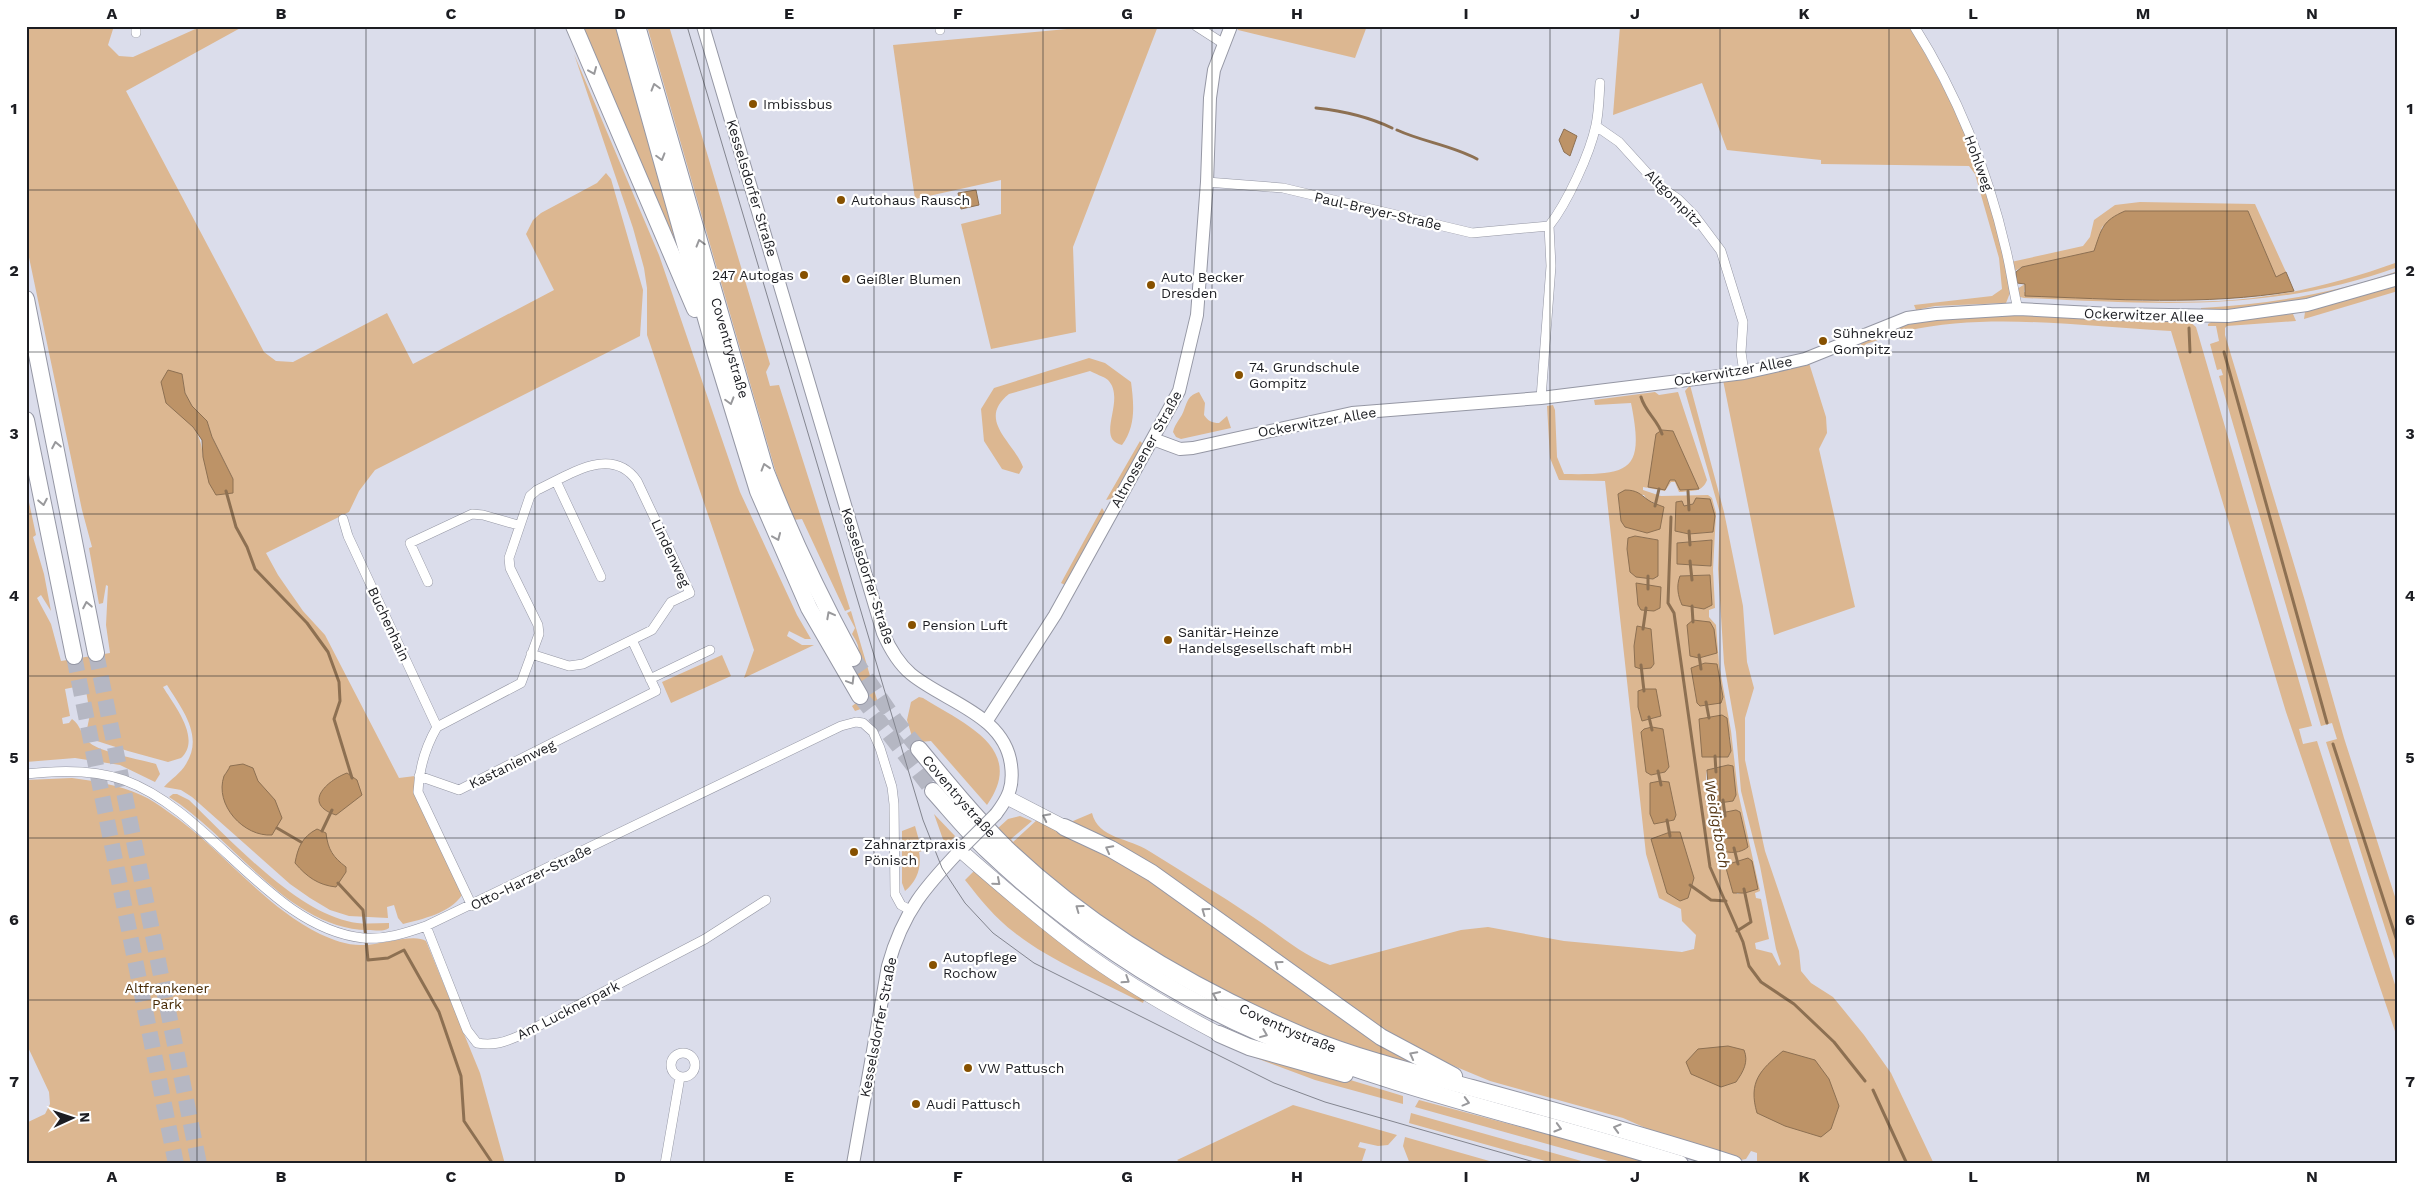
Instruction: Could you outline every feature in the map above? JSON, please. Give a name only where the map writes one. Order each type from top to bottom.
[{"type":"highway","points":[[574,26],[716,354]]},
{"type":"highway","points":[[624,26],[747,458],[776,536],[809,608],[860,696]]},
{"type":"highway","name":"Coventrystraße","points":[[638,26],[766,472],[790,534],[853,658]]},
{"type":"highway","points":[[26,299],[96,652]]},
{"type":"highway","points":[[26,420],[74,656]]},
{"type":"highway","name":"Coventrystraße","points":[[919,749],[1006,848],[1063,896],[1149,958],[1206,991],[1308,1037],[1378,1061],[1664,1141],[1734,1164]]},
{"type":"highway","name":"Coventrystraße","points":[[933,791],[987,850],[1038,894],[1089,934],[1143,971],[1197,1002],[1260,1032],[1385,1079],[1680,1164]]},
{"type":"highway","points":[[1064,827],[1111,849],[1152,873],[1381,1037],[1488,1092]]},
{"type":"highway","points":[[1219,1034],[1249,1047],[1332,1071],[1385,1079]]},
{"type":"main road","points":[[1008,798],[1064,827]]},
{"type":"main road","points":[[962,848],[1018,900],[1082,951],[1172,1009],[1219,1034]]},
{"type":"street","name":"Kesselsdorfer Straße","points":[[703,26],[883,633],[899,663],[910,674],[986,722],[1002,739],[1010,760],[1012,780],[1008,798],[996,814],[937,872],[910,910],[894,945],[888,966],[853,1164]]},
{"type":"street","points":[[1196,26],[1224,44]]},
{"type":"street","name":"Altnossener Straße","points":[[986,722],[1046,631],[1180,391],[1197,315],[1207,182],[1210,98],[1214,70],[1231,26]]},
{"type":"street","name":"Hohlweg","points":[[1914,26],[1955,102],[1980,161],[2006,250],[2018,310]]},
{"type":"street","points":[[1540,398],[1551,266],[1549,226],[1560,212],[1576,180],[1596,126],[1600,82]]},
{"type":"street","name":"Altgompitz","points":[[1596,126],[1618,142],[1658,185],[1678,199],[1721,251],[1743,322],[1741,352],[1744,373]]},
{"type":"street","name":"Paul-Breyer-Straße","points":[[1207,182],[1283,188],[1472,233],[1549,226]]},
{"type":"street","name":"Ockerwitzer Allee","points":[[1153,440],[1169,446],[1187,448],[1352,413],[1540,398],[1744,373],[1805,359],[1908,318],[1978,310],[2228,316],[2307,305],[2398,279]]},
{"type":"street","name":"Lindenweg","points":[[532,654],[569,666],[582,664],[632,640],[658,624],[671,602],[690,593],[637,481],[629,470],[616,464],[597,463],[556,481]]},
{"type":"street","points":[[472,906],[422,803],[418,792],[418,776],[437,727],[517,687],[521,683],[539,634],[538,625],[510,568],[508,558],[518,525],[530,496],[537,490],[556,481],[601,577]]},
{"type":"street","points":[[428,582],[410,543],[472,514],[518,525]]},
{"type":"street","name":"Buchenhain","points":[[343,519],[348,536],[437,727]]},
{"type":"street","points":[[632,640],[650,679],[710,650]]},
{"type":"street","name":"Kastanienweg","points":[[418,776],[459,790],[656,691],[650,679]]},
{"type":"street","name":"Otto-Harzer-Straße","points":[[26,774],[73,771],[124,780],[141,788],[190,819],[295,911],[322,926],[345,935],[364,938],[397,936],[472,906],[820,736],[856,722],[869,726],[873,732],[892,788],[895,894],[901,905],[910,910]]},
{"type":"street","name":"Am Lucknerpark","points":[[426,926],[467,1030],[477,1043],[488,1045],[500,1044],[521,1035],[697,943],[766,900]]},
{"type":"street","points":[[665,1164],[680,1077]]},
{"type":"green space","points":[[26,26],[114,26],[108,45],[119,56],[133,57],[202,26],[244,26],[126,91],[264,352],[276,361],[293,362],[387,313],[413,364],[554,290],[526,234],[533,220],[541,213],[597,183],[606,173],[611,179],[643,290],[640,336],[375,470],[359,491],[349,512],[266,553],[278,575],[303,611],[325,635],[399,778],[415,776],[415,794],[462,895],[451,906],[436,914],[403,924],[398,918],[394,905],[387,907],[388,918],[349,916],[330,910],[290,884],[192,797],[181,790],[164,787],[184,767],[191,754],[193,743],[189,723],[167,685],[163,687],[184,722],[189,741],[187,750],[181,758],[168,762],[97,741],[87,729],[90,714],[85,685],[65,689],[70,716],[62,718],[63,724],[69,723],[72,719],[87,740],[95,746],[112,753],[156,764],[160,774],[155,782],[120,765],[75,758],[26,762],[26,488],[36,535],[33,537],[44,574],[51,611],[41,595],[37,598],[51,624],[61,661],[110,653],[106,625],[108,586],[106,585],[103,603],[99,604],[89,548],[92,547],[82,510],[26,243]],"holes":[[[182,374],[185,393],[192,406],[207,421],[212,437],[233,479],[203,457],[202,447],[196,431],[166,403]]]},
{"type":"green space","points":[[579,26],[617,26],[691,285]]},
{"type":"green space","points":[[647,26],[669,26],[770,364],[766,372],[770,386],[779,385],[850,609],[845,611],[802,519],[793,520],[776,473]]},
{"type":"green space","points":[[1099,26],[1158,26],[1073,247],[1076,332],[991,349],[961,224],[1001,214],[1001,180],[915,199],[893,45]]},
{"type":"green space","points":[[1236,26],[1367,26],[1355,58],[1238,30]]},
{"type":"green space","points":[[1620,26],[1910,26],[1949,98],[1977,161],[2004,252],[2010,293],[2006,303],[1935,306],[1916,310],[1914,305],[1992,296],[2002,289],[1999,258],[1975,174],[1969,166],[1821,164],[1821,160],[1727,150],[1702,83],[1613,115]]},
{"type":"green space","points":[[574,54],[659,255],[740,492],[797,615],[811,639],[805,639],[789,631],[787,636],[802,645],[814,645],[744,678],[754,650],[647,335],[647,288],[644,268],[633,228]]},
{"type":"green space","points":[[2140,202],[2255,204],[2286,272],[2276,278],[2248,211],[2125,211],[2102,227],[2095,251],[2022,267],[2013,272],[2011,262],[2083,246],[2090,237],[2094,220],[2115,205]]},
{"type":"green space","points":[[2398,262],[2398,267],[2351,282],[2259,299],[2213,302],[2167,303],[2120,302],[2024,298],[2020,297],[2017,289],[2025,284],[2024,292],[2138,301],[2224,301],[2308,288],[2362,274]]},
{"type":"green space","points":[[2398,271],[2398,273],[2308,300],[2230,310],[2201,311],[2201,308],[2252,304],[2301,297],[2349,286]]},
{"type":"green space","points":[[2398,284],[2398,291],[2304,319],[2305,312],[2310,310]]},
{"type":"green space","points":[[2021,314],[2190,322],[2196,327],[2312,726],[2299,729],[2303,744],[2317,741],[2398,994],[2398,1040],[2286,712],[2171,331],[2039,322],[1972,322],[1906,331],[1866,344],[1862,348],[1860,342],[1907,325],[1937,319]]},
{"type":"green space","points":[[2293,314],[2296,321],[2227,326],[2225,328],[2225,335],[2344,738],[2398,906],[2398,969],[2326,742],[2337,739],[2332,723],[2321,726],[2219,376],[2223,375],[2221,369],[2217,370],[2210,344],[2219,341],[2216,326],[2208,326],[2213,321]]},
{"type":"green space","points":[[1089,358],[1105,363],[1131,382],[1132,423],[1127,438],[1122,445],[1114,441],[1111,435],[1113,388],[1104,377],[1090,371],[1009,394],[1000,404],[996,413],[1000,431],[1023,467],[1019,474],[1002,469],[984,441],[981,409],[994,388]]},
{"type":"green space","points":[[1809,363],[1826,417],[1827,433],[1819,449],[1855,607],[1774,635],[1723,380]]},
{"type":"green space","points":[[1690,385],[1724,512],[1743,606],[1747,662],[1754,688],[1745,718],[1745,760],[1765,851],[1799,951],[1801,971],[1811,983],[1833,997],[1864,1035],[1891,1073],[1934,1164],[1757,1164],[1757,1153],[1751,1151],[1746,1159],[1741,1160],[1657,1133],[1623,1118],[1490,1081],[1418,1051],[1072,825],[1073,821],[1092,813],[1095,822],[1108,833],[1149,851],[1240,908],[1309,956],[1330,965],[1461,930],[1488,927],[1564,941],[1682,952],[1694,949],[1696,935],[1682,921],[1681,909],[1659,898],[1646,854],[1605,481],[1559,480],[1550,458],[1547,406],[1553,405],[1555,410],[1557,457],[1564,474],[1604,473],[1618,470],[1628,465],[1633,456],[1636,443],[1635,426],[1631,403],[1595,405],[1594,400],[1655,392],[1659,395],[1678,392],[1707,480],[1700,489],[1693,491],[1679,492],[1675,482],[1671,482],[1665,491],[1643,487],[1643,490],[1661,496],[1708,495],[1712,498],[1716,513],[1713,570],[1715,608],[1709,610],[1709,617],[1716,625],[1719,664],[1731,731],[1738,792],[1760,891],[1755,893],[1756,898],[1761,899],[1769,939],[1755,943],[1756,949],[1772,953],[1779,966],[1781,964],[1776,949],[1760,866],[1741,791],[1736,732],[1724,663],[1718,569],[1720,513],[1685,391]],"holes":[[[1618,494],[1644,495],[1648,501],[1656,503],[1621,521]],[[1676,502],[1684,506],[1693,504],[1713,532],[1689,534],[1676,531]],[[1635,536],[1658,540],[1658,576]],[[1712,540],[1711,566],[1677,564],[1677,543]],[[1710,575],[1679,598],[1680,576]],[[1720,682],[1723,697],[1700,706]],[[1730,735],[1731,751],[1728,757],[1702,757]],[[1715,768],[1733,801],[1712,804],[1707,793],[1707,770]],[[1738,861],[1758,889],[1737,894],[1726,868]]]},
{"type":"green space","points":[[1199,392],[1205,403],[1204,415],[1214,423],[1219,423],[1227,416],[1231,428],[1181,439],[1176,437],[1173,432],[1174,429],[1190,397]]},
{"type":"green space","points":[[1140,441],[1143,444],[1114,498],[1106,500]]},
{"type":"green space","points":[[1102,508],[1105,513],[1065,585],[1061,583]]},
{"type":"green space","points":[[851,611],[878,703],[855,711],[852,706],[862,699],[850,666],[858,654],[857,643],[852,634],[855,628],[847,613]]},
{"type":"green space","points":[[722,655],[731,676],[671,703],[662,682]]},
{"type":"green space","points":[[919,697],[972,728],[995,753],[1000,768],[997,785],[987,805],[931,741],[920,742],[917,753],[907,720],[911,702]]},
{"type":"green space","name":"Altfrankener Park","points":[[72,778],[124,789],[154,802],[187,825],[279,908],[320,934],[353,945],[413,938],[426,941],[480,1073],[505,1164],[26,1164],[26,1123],[45,1114],[50,1104],[49,1092],[26,1043],[26,780]]},
{"type":"green space","points":[[173,794],[189,800],[242,852],[305,902],[327,914],[347,921],[389,923],[389,928],[384,930],[368,930],[339,926],[312,914],[286,898],[192,814],[169,797]]},
{"type":"green space","points":[[934,814],[955,836],[947,845],[945,845]]},
{"type":"green space","points":[[1020,816],[1032,821],[1011,839],[1013,842],[1038,819],[1145,875],[1422,1068],[1338,1042],[1268,1013],[1185,970],[1145,945],[1106,919],[1068,890],[997,829],[1008,819]]},
{"type":"green space","points":[[915,826],[922,851],[919,852],[920,863],[918,873],[913,883],[905,891],[902,883],[902,831]]},
{"type":"green space","points":[[975,870],[1145,998],[1143,1003],[1061,962],[1015,933],[994,915],[965,880]]},
{"type":"green space","points":[[1248,1055],[1324,1072],[1403,1096],[1403,1104],[1315,1080]]},
{"type":"green space","points":[[1419,1100],[1659,1164],[1619,1164],[1415,1107]]},
{"type":"green space","points":[[1293,1105],[1397,1135],[1388,1145],[1378,1146],[1360,1142],[1358,1147],[1366,1149],[1361,1164],[1183,1164],[1177,1160]]},
{"type":"green space","points":[[1411,1113],[1592,1164],[1556,1164],[1409,1123]]},
{"type":"green space","points":[[1405,1137],[1500,1164],[1410,1164],[1403,1146]]},
{"type":"water","points":[[1564,129],[1577,136],[1570,156],[1564,152],[1559,140]]},
{"type":"water","points":[[976,190],[979,205],[961,209],[958,193]]},
{"type":"water","points":[[2125,211],[2248,211],[2276,277],[2286,272],[2294,291],[2227,299],[2193,300],[2126,300],[2025,296],[2025,284],[2017,283],[2016,272],[2022,267],[2094,251],[2099,236],[2107,222]]},
{"type":"water","points":[[168,370],[182,374],[185,393],[192,406],[207,421],[212,437],[233,479],[233,493],[216,495],[209,483],[203,457],[202,440],[193,427],[166,403],[161,382]]},
{"type":"water","points":[[1662,430],[1673,431],[1699,489],[1680,490],[1675,480],[1670,480],[1665,490],[1648,487],[1656,434]]},
{"type":"water","points":[[1625,490],[1640,494],[1664,507],[1660,529],[1647,533],[1625,527],[1621,521],[1618,494]]},
{"type":"water","points":[[1696,498],[1710,499],[1715,516],[1713,532],[1689,534],[1675,531],[1676,502],[1682,501],[1684,506],[1693,504]]},
{"type":"water","points":[[1635,536],[1658,540],[1658,576],[1653,579],[1636,577],[1630,572],[1627,549],[1628,538]]},
{"type":"water","points":[[1712,540],[1711,566],[1677,564],[1677,543]]},
{"type":"water","points":[[1710,575],[1712,605],[1704,609],[1682,605],[1678,591],[1680,576]]},
{"type":"water","points":[[1636,583],[1661,587],[1660,608],[1654,611],[1641,610],[1638,605]]},
{"type":"water","points":[[1693,620],[1710,622],[1714,629],[1717,653],[1699,658],[1690,656],[1687,625]]},
{"type":"water","points":[[1637,626],[1651,629],[1654,664],[1651,668],[1641,669],[1635,667],[1634,646]]},
{"type":"water","points":[[1705,663],[1717,664],[1723,697],[1721,703],[1700,706],[1697,703],[1691,668]]},
{"type":"water","points":[[1656,689],[1661,716],[1642,721],[1638,707],[1638,691]]},
{"type":"water","points":[[1722,715],[1727,718],[1731,751],[1728,757],[1702,757],[1699,719]]},
{"type":"water","points":[[1652,727],[1663,729],[1669,767],[1665,772],[1651,775],[1646,772],[1641,732]]},
{"type":"water","points":[[243,764],[253,768],[258,781],[275,800],[282,818],[272,835],[251,831],[242,825],[227,808],[223,798],[224,776],[230,766]]},
{"type":"water","points":[[1728,765],[1733,766],[1736,795],[1733,801],[1712,804],[1709,801],[1707,770]]},
{"type":"water","points":[[347,773],[357,780],[362,795],[336,815],[320,805],[319,799],[325,787]]},
{"type":"water","points":[[1669,782],[1676,815],[1674,820],[1654,824],[1650,814],[1650,783]]},
{"type":"water","points":[[1736,810],[1740,812],[1748,847],[1738,852],[1721,850],[1715,822],[1716,814]]},
{"type":"water","points":[[317,829],[326,833],[332,853],[346,867],[346,872],[336,887],[313,879],[295,863],[302,843],[308,835]]},
{"type":"water","points":[[1670,832],[1680,832],[1694,878],[1688,898],[1680,901],[1667,893],[1651,839]]},
{"type":"water","points":[[1748,858],[1752,861],[1758,889],[1745,893],[1733,893],[1726,868],[1729,864]]},
{"type":"water","points":[[1728,1046],[1744,1050],[1745,1054],[1744,1067],[1736,1082],[1721,1087],[1691,1074],[1686,1062],[1698,1049]]},
{"type":"water","points":[[1783,1051],[1815,1060],[1829,1079],[1839,1106],[1831,1129],[1821,1137],[1785,1126],[1757,1113],[1754,1093],[1755,1085],[1762,1071]]},
{"type":"waterway","name":"Weidigtbach","points":[[1316,108],[1355,115],[1374,120],[1392,128]]},
{"type":"waterway","name":"Weidigtbach","points":[[1397,130],[1457,150],[1477,159]]},
{"type":"waterway","points":[[2189,328],[2190,352]]},
{"type":"waterway","points":[[2224,352],[2327,723]]},
{"type":"waterway","name":"Weidigtbach","points":[[1641,397],[1662,434]]},
{"type":"waterway","points":[[1655,506],[1659,489]]},
{"type":"waterway","points":[[226,491],[236,527],[247,547],[255,569],[307,623],[328,652],[339,682],[340,701],[334,719],[352,778]]},
{"type":"waterway","points":[[1688,491],[1689,510]]},
{"type":"waterway","name":"Weidigtbach","points":[[1671,517],[1668,603],[1674,613],[1710,867],[1743,942],[1749,966],[1761,982],[1794,1004],[1834,1042],[1865,1081]]},
{"type":"waterway","points":[[1689,531],[1690,545]]},
{"type":"waterway","points":[[1690,561],[1692,580]]},
{"type":"waterway","points":[[1648,576],[1648,589]]},
{"type":"waterway","points":[[1692,606],[1693,622]]},
{"type":"waterway","points":[[1643,629],[1646,608]]},
{"type":"waterway","points":[[1699,655],[1701,669]]},
{"type":"waterway","points":[[1641,665],[1644,691]]},
{"type":"waterway","points":[[1706,702],[1709,718]]},
{"type":"waterway","points":[[1649,717],[1652,730]]},
{"type":"waterway","points":[[2333,744],[2398,944]]},
{"type":"waterway","points":[[1715,756],[1716,772]]},
{"type":"waterway","points":[[1658,771],[1661,785]]},
{"type":"waterway","points":[[1723,800],[1725,816]]},
{"type":"waterway","points":[[322,831],[332,810]]},
{"type":"waterway","points":[[1667,820],[1670,836]]},
{"type":"waterway","points":[[277,828],[301,842]]},
{"type":"waterway","points":[[1734,848],[1738,864]]},
{"type":"waterway","points":[[338,883],[363,910],[368,960],[388,958],[404,950],[439,1012],[461,1076],[464,1121],[493,1164]]},
{"type":"waterway","points":[[1690,885],[1711,900],[1726,901]]},
{"type":"waterway","points":[[1737,931],[1751,922],[1744,889]]},
{"type":"waterway","name":"Weidigtbach","points":[[1873,1090],[1907,1164]]},
{"type":"tunnel","points":[[96,653],[199,1164]]},
{"type":"tunnel","points":[[74,656],[176,1164]]},
{"type":"tunnel","points":[[853,658],[895,720],[919,749]]},
{"type":"tunnel","points":[[860,696],[933,791]]},
{"type":"tram line","points":[[687,26],[923,820],[942,868],[965,903],[993,933],[1034,963],[1274,1083],[1325,1102],[1541,1164]]},
{"type":"place","name":"Imbissbus","points":[[753,104]]},
{"type":"place","name":"Autohaus Rausch","points":[[841,200]]},
{"type":"place","name":"247 Autogas","points":[[804,275]]},
{"type":"place","name":"Geißler Blumen","points":[[846,279]]},
{"type":"place","name":"Auto Becker Dresden","points":[[1151,285]]},
{"type":"place","name":"Sühnekreuz Gompitz","points":[[1823,341]]},
{"type":"place","name":"74. Grundschule Gompitz","points":[[1239,375]]},
{"type":"place","name":"Pension Luft","points":[[912,625]]},
{"type":"place","name":"Sanitär-Heinze Handelsgesellschaft mbH","points":[[1168,640]]},
{"type":"place","name":"Zahnarztpraxis Pönisch","points":[[854,852]]},
{"type":"place","name":"Autopflege Rochow","points":[[933,965]]},
{"type":"place","name":"VW Pattusch","points":[[968,1068]]},
{"type":"place","name":"Audi Pattusch","points":[[916,1104]]}]
